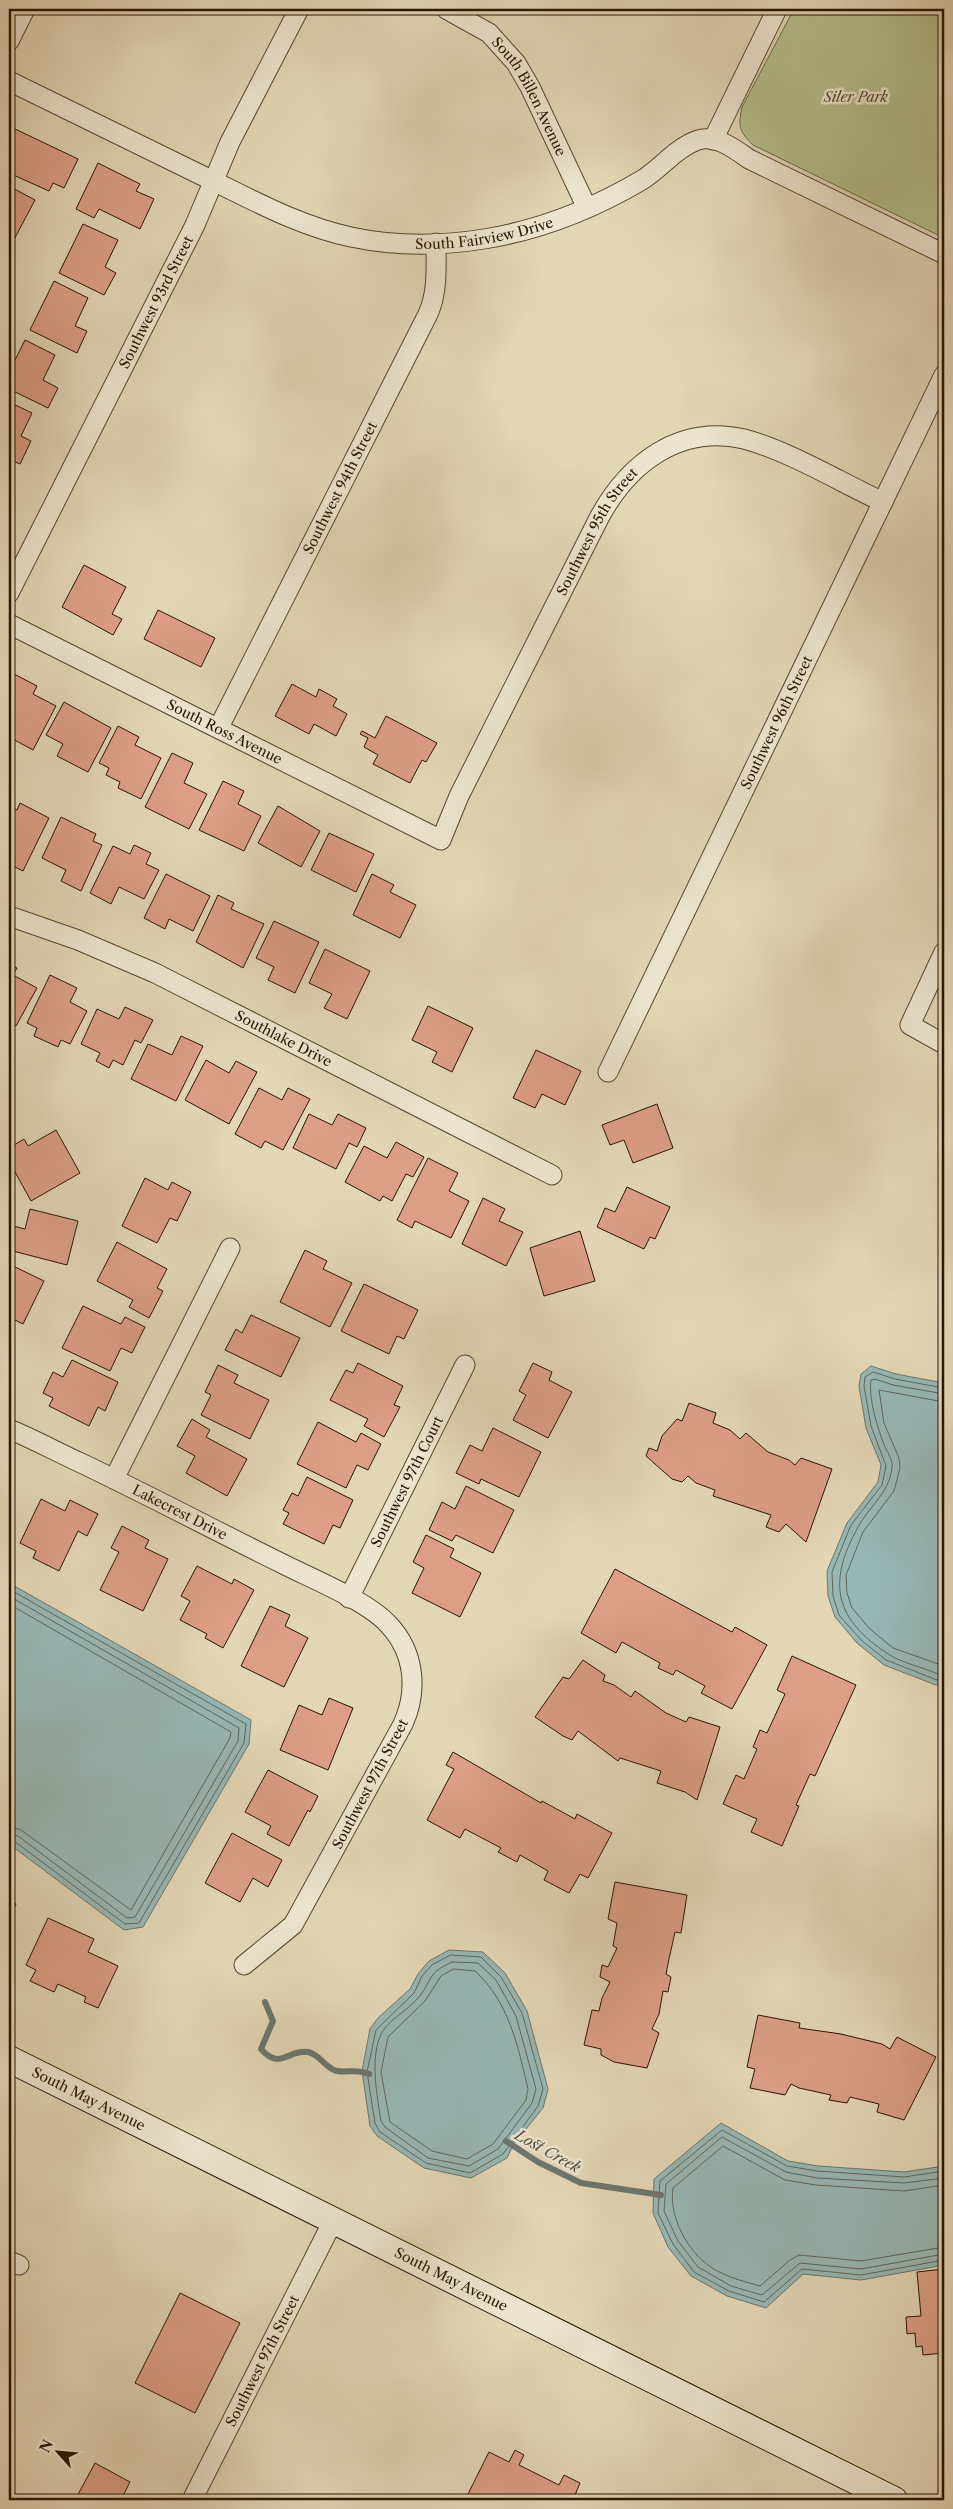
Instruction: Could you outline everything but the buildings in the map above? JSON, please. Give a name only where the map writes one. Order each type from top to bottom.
[{"type":"main road","name":"South May Avenue","points":[[9,2059],[894,2500]]},
{"type":"street","points":[[9,41],[25,9]]},
{"type":"street","name":"Southwest 93rd Street","points":[[9,593],[195,225],[230,142],[298,9]]},
{"type":"street","name":"South Billen Avenue","points":[[446,9],[489,33],[516,63],[530,87],[587,208]]},
{"type":"street","points":[[777,9],[713,140],[944,254]]},
{"type":"street","name":"South Fairview Drive","points":[[9,81],[298,220],[328,231],[376,241],[436,243],[474,240],[510,234],[552,223],[587,208],[644,178],[698,140],[713,140]]},
{"type":"street","name":"Southwest 94th Street","points":[[219,727],[428,314],[433,301],[436,243]]},
{"type":"street","name":"Southwest 96th Street","points":[[608,1072],[944,375]]},
{"type":"street","name":"Southwest 95th Street","points":[[441,840],[459,796],[598,518],[618,487],[642,462],[669,446],[686,441],[716,437],[744,439],[780,452],[883,502]]},
{"type":"street","name":"South Ross Avenue","points":[[9,624],[219,727],[441,840]]},
{"type":"street","name":"Southlake Drive","points":[[9,916],[78,940],[155,973],[552,1175]]},
{"type":"street","points":[[944,952],[910,1025],[944,1044]]},
{"type":"street","points":[[114,1479],[230,1248]]},
{"type":"street","name":"Southwest 97th Court","points":[[348,1598],[465,1365]]},
{"type":"street","name":"Lakecrest Drive","points":[[9,1429],[114,1479],[348,1598]]},
{"type":"street","name":"Southwest 97th Street","points":[[244,1965],[293,1925],[407,1715],[413,1677],[405,1650],[389,1624],[348,1598]]},
{"type":"street","name":"Southwest 97th Street","points":[[192,2500],[333,2221]]},
{"type":"green space","name":"Siler Park","points":[[794,9],[944,9],[944,238],[753,145],[742,132],[740,119],[742,107]]},
{"type":"water","points":[[871,1366],[896,1374],[944,1383],[944,1685],[936,1685],[884,1665],[857,1643],[835,1617],[828,1596],[827,1571],[847,1523],[878,1482],[881,1465],[866,1428],[859,1386],[861,1374]]},
{"type":"water","points":[[9,1583],[251,1720],[249,1744],[143,1927],[124,1930],[9,1844]]},
{"type":"water","points":[[449,1950],[483,1952],[505,1973],[527,2011],[548,2089],[543,2108],[513,2145],[507,2158],[471,2178],[424,2168],[377,2136],[370,2126],[362,2071],[370,2029],[378,2018],[410,1989],[418,1974],[429,1961]]},
{"type":"water","points":[[721,2123],[788,2161],[818,2166],[904,2172],[944,2166],[944,2265],[861,2280],[803,2274],[766,2308],[727,2296],[691,2276],[668,2247],[653,2213],[654,2179]]},
{"type":"waterway","name":"Lost Creek","points":[[265,2002],[273,2021],[261,2049],[268,2055],[279,2059],[295,2053],[308,2052],[315,2055],[334,2070],[359,2071],[369,2074]]},
{"type":"waterway","name":"Lost Creek","points":[[506,2141],[538,2162],[581,2183],[661,2195]]}]
